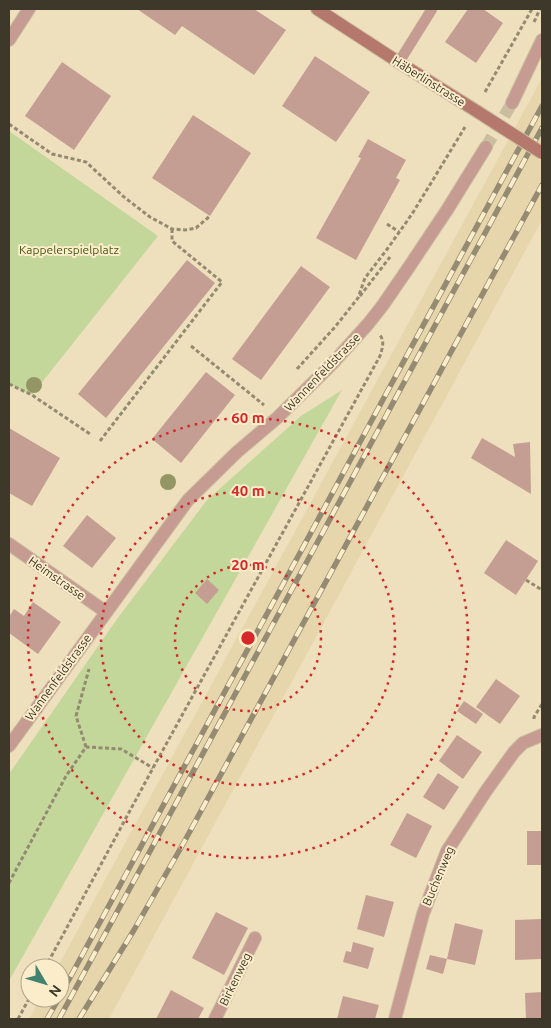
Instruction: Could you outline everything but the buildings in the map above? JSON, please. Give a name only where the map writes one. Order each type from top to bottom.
[{"type":"street","points":[[9,40],[30,9]]},
{"type":"street","name":"Häberlinstrasse","points":[[317,9],[542,153]]},
{"type":"street","points":[[512,103],[542,40]]},
{"type":"street","name":"Wannenfeldstrasse","points":[[9,746],[188,500],[237,452],[277,418],[332,364],[368,324],[420,251],[486,147]]},
{"type":"street","name":"Heimstrasse","points":[[9,544],[106,612]]},
{"type":"street","name":"Buchenweg","points":[[395,1019],[422,914],[447,851],[514,752],[523,743],[542,734]]},
{"type":"street","name":"Birkenweg","points":[[215,1019],[255,938]]},
{"type":"lane","points":[[398,62],[432,9]]},
{"type":"path","points":[[485,92],[532,9]]},
{"type":"path","points":[[531,28],[540,9]]},
{"type":"path","points":[[9,124],[52,154],[86,162],[124,197],[150,217],[172,229],[196,228],[210,216]]},
{"type":"path","points":[[358,298],[365,278],[399,232],[465,127]]},
{"type":"path","points":[[387,224],[399,232]]},
{"type":"path","points":[[100,441],[222,282],[172,241],[172,229]]},
{"type":"path","points":[[296,370],[335,327],[394,253]]},
{"type":"path","points":[[51,958],[153,768],[380,356],[383,339],[368,324]]},
{"type":"path","points":[[191,346],[264,406],[271,398]]},
{"type":"path","points":[[9,384],[32,395],[90,434]]},
{"type":"path","points":[[526,580],[542,590]]},
{"type":"path","points":[[86,747],[76,716],[90,668]]},
{"type":"path","points":[[86,747],[121,749],[153,768]]},
{"type":"path","points":[[9,883],[66,776],[86,747]]},
{"type":"path","points":[[18,1019],[24,1008]]},
{"type":"shaded area","points":[[542,78],[542,220],[109,1019],[29,1019],[35,1008],[70,1008],[70,958],[62,958]]},
{"type":"green space","name":"Kappelerspielplatz","points":[[9,131],[158,236],[32,395],[9,384]]},
{"type":"green space","points":[[342,390],[22,958],[20,958],[20,961],[9,981],[9,774],[117,619],[207,500],[301,416]]},
{"type":"tunnel","points":[[486,147],[512,103]]},
{"type":"railway","points":[[70,978],[542,106]]},
{"type":"railway","points":[[59,1019],[542,128]]},
{"type":"railway","points":[[79,1019],[134,930],[183,844],[542,185]]},
{"type":"railway","points":[[47,1019],[53,1008]]}]
